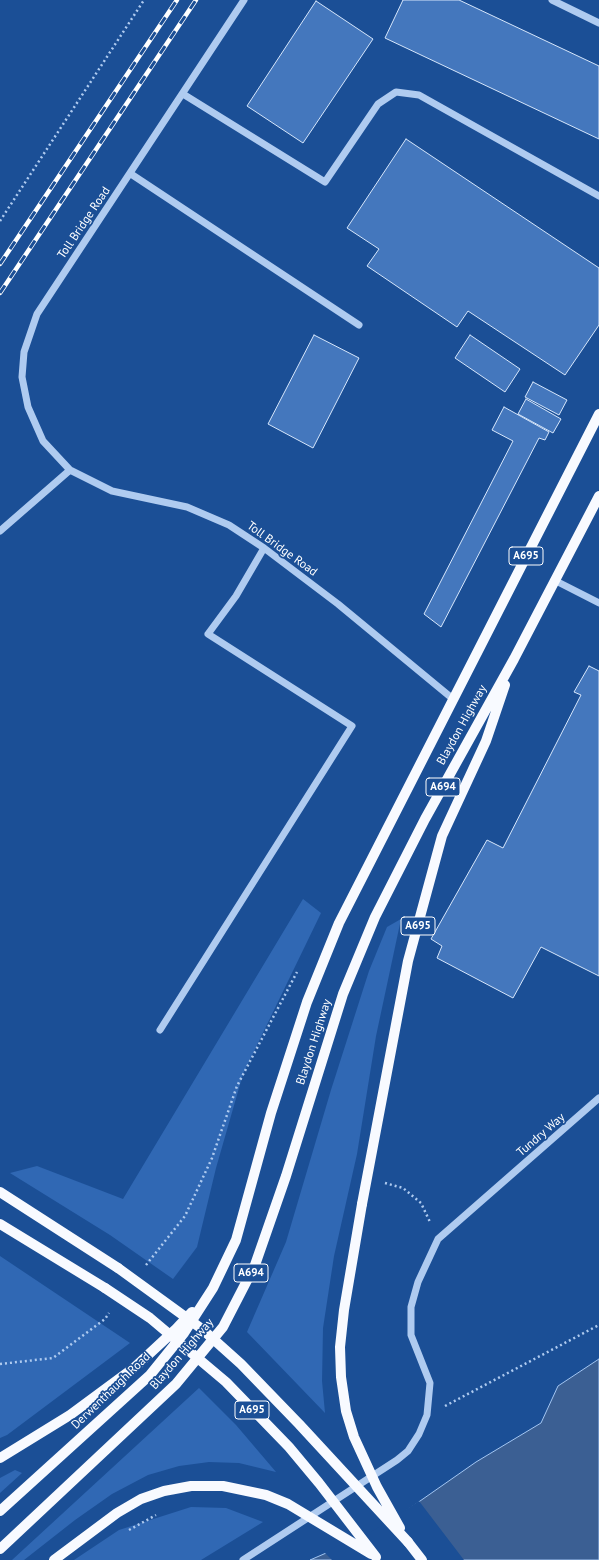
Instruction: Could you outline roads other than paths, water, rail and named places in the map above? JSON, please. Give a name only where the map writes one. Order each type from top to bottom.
[{"type":"main road","name":"Blaydon Highway","points":[[271,1113],[307,1002],[338,923],[599,414]]},
{"type":"main road","name":"Blaydon Highway","points":[[0,1549],[176,1384],[223,1327],[255,1265],[286,1176],[331,1031],[360,952],[375,918],[425,819],[514,659],[599,496]]},
{"type":"main road","name":"A695","points":[[422,1560],[408,1542],[377,1487],[354,1437],[346,1411],[341,1377],[340,1347],[344,1310],[362,1204],[408,961],[442,836],[486,741],[514,659]]},
{"type":"main road","name":"Derwenthaugh Road","points":[[0,1511],[150,1375],[184,1333],[213,1288],[236,1240],[271,1113]]},
{"type":"main road","points":[[0,1192],[118,1268],[202,1329],[241,1364],[299,1424],[408,1542]]},
{"type":"main road","name":"A695","points":[[0,1224],[105,1288],[150,1318],[226,1382],[289,1447],[320,1483],[377,1558]]},
{"type":"main road","name":"A695","points":[[0,1458],[70,1415],[135,1367],[176,1329],[213,1288]]},
{"type":"main road","points":[[54,1560],[117,1513],[141,1499],[164,1491],[191,1486],[223,1486],[266,1495],[288,1504],[377,1558]]},
{"type":"street","name":"Toll Bridge Road","points":[[244,0],[38,314],[24,352],[22,377],[28,407],[43,440],[70,470],[112,491],[187,507],[229,525],[264,548],[338,604],[453,699]]},
{"type":"street","points":[[552,0],[599,23]]},
{"type":"street","points":[[183,94],[325,182],[378,104],[396,92],[420,95],[599,196]]},
{"type":"street","points":[[131,174],[359,325]]},
{"type":"street","points":[[0,531],[70,470]]},
{"type":"street","points":[[160,1030],[352,726],[208,634],[236,596],[264,548]]},
{"type":"street","points":[[554,580],[599,603]]},
{"type":"street","name":"Tundry Way","points":[[243,1560],[398,1460],[408,1451],[419,1434],[427,1415],[430,1383],[412,1335],[411,1308],[418,1282],[438,1239],[599,1098]]},
{"type":"railway","points":[[0,264],[177,0]]},
{"type":"railway","points":[[0,293],[196,0]]}]
